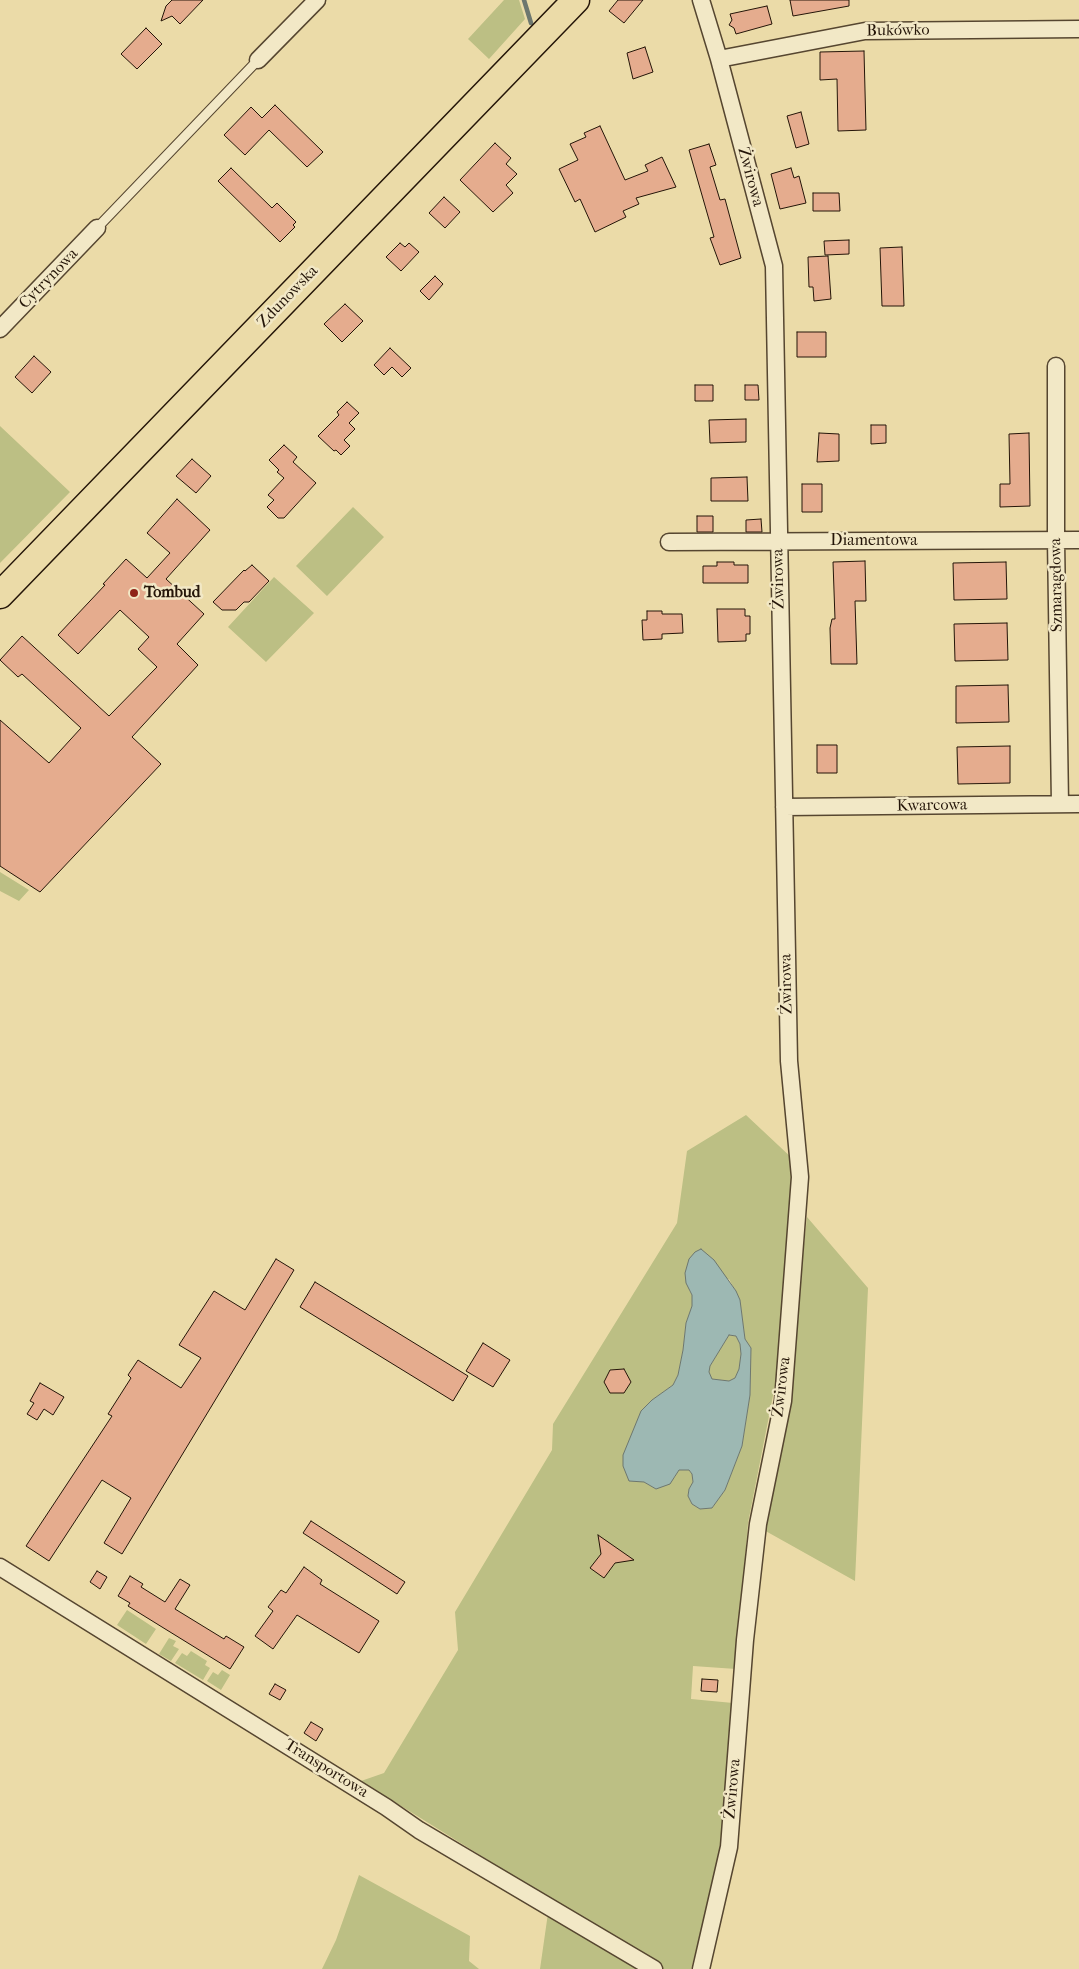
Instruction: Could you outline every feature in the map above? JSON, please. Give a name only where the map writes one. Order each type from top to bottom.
[{"type":"main road","name":"Zdunowska","points":[[0,595],[576,0]]},
{"type":"street","points":[[258,60],[316,0]]},
{"type":"street","name":"Żwirowa","points":[[701,0],[719,59],[774,266],[789,1061],[800,1177],[782,1401],[758,1524],[745,1640],[728,1847],[701,1969]]},
{"type":"street","name":"Bukówko","points":[[719,59],[865,31],[1079,29]]},
{"type":"street","name":"Cytrynowa","points":[[0,329],[97,228]]},
{"type":"street","name":"Szmaragdowa","points":[[1056,366],[1056,540],[1060,804]]},
{"type":"street","name":"Diamentowa","points":[[670,542],[1079,540]]},
{"type":"street","name":"Kwarcowa","points":[[784,807],[1079,804]]},
{"type":"street","name":"Transportowa","points":[[0,1567],[379,1802],[419,1830],[654,1969]]},
{"type":"lane","points":[[97,228],[258,60]]},
{"type":"green space","points":[[504,0],[519,0],[525,19],[489,59],[468,39]]},
{"type":"green space","points":[[0,426],[70,492],[0,563]]},
{"type":"green space","points":[[353,507],[384,537],[327,596],[296,566]]},
{"type":"green space","points":[[274,577],[314,613],[266,662],[228,627]]},
{"type":"green space","points":[[0,872],[29,890],[19,901],[0,891]]},
{"type":"green space","points":[[746,1115],[794,1160],[779,1365],[748,1523],[736,1669],[693,1666],[691,1699],[733,1703],[724,1844],[691,1969],[663,1969],[361,1781],[384,1773],[458,1650],[455,1612],[552,1450],[553,1424],[677,1223],[687,1151]],"holes":[[[729,1279],[740,1300],[745,1339],[751,1348],[750,1395],[742,1446],[725,1490],[712,1508],[700,1509],[692,1504],[688,1496],[693,1482],[692,1474],[689,1470],[678,1470],[675,1477],[656,1489],[644,1482],[641,1411],[652,1400],[673,1385],[678,1375],[686,1323],[692,1306],[692,1295],[689,1290]],[[624,1369],[631,1382],[624,1393],[611,1393],[604,1382],[610,1370]]]},
{"type":"green space","points":[[807,1217],[868,1288],[855,1581],[762,1529],[787,1401]]},
{"type":"green space","points":[[729,1335],[736,1336],[740,1344],[739,1369],[735,1378],[729,1381],[711,1379],[710,1366]]},
{"type":"green space","points":[[127,1610],[156,1629],[146,1644],[117,1625]]},
{"type":"green space","points":[[169,1638],[176,1641],[173,1646],[179,1649],[171,1661],[159,1654]]},
{"type":"green space","points":[[191,1651],[207,1661],[205,1665],[210,1668],[203,1680],[175,1663],[182,1653],[187,1656]]},
{"type":"green space","points":[[222,1670],[230,1675],[221,1690],[207,1681],[213,1672],[218,1675]]},
{"type":"green space","points":[[359,1875],[470,1936],[469,1961],[479,1969],[322,1969],[336,1940]]},
{"type":"green space","points":[[548,1913],[639,1969],[540,1969]]},
{"type":"water","points":[[701,1249],[714,1260],[736,1291],[740,1300],[745,1339],[751,1348],[750,1395],[742,1446],[725,1490],[712,1508],[700,1509],[692,1504],[688,1496],[693,1482],[692,1474],[689,1470],[679,1470],[670,1484],[656,1489],[644,1482],[629,1481],[623,1466],[623,1455],[641,1411],[652,1400],[673,1385],[678,1375],[686,1323],[692,1306],[692,1295],[686,1283],[685,1273],[689,1259],[695,1252]],"holes":[[[729,1335],[736,1336],[740,1344],[741,1354],[739,1369],[735,1378],[729,1381],[712,1379],[709,1372],[710,1366]]]},
{"type":"building","points":[[172,0],[203,0],[180,24],[172,16],[161,21],[166,6]]},
{"type":"building","points":[[618,0],[643,0],[624,23],[609,11]]},
{"type":"building","points":[[790,0],[849,0],[849,6],[793,16]]},
{"type":"building","points":[[767,6],[772,24],[736,34],[734,28],[729,25],[732,20],[730,14]]},
{"type":"building","points":[[146,28],[162,44],[137,69],[121,54]]},
{"type":"building","points":[[645,47],[653,72],[633,79],[627,53]]},
{"type":"building","points":[[864,51],[866,130],[838,131],[837,79],[820,80],[820,52]]},
{"type":"building","points":[[275,105],[323,152],[307,167],[269,130],[245,155],[224,135],[251,107],[262,118]]},
{"type":"building","points":[[801,112],[809,144],[796,148],[787,116]]},
{"type":"building","points":[[600,126],[625,180],[648,171],[645,165],[662,157],[676,187],[636,198],[639,204],[623,211],[626,217],[595,232],[580,199],[575,202],[559,169],[578,160],[570,144],[586,137],[584,133]]},
{"type":"building","points":[[495,143],[511,158],[506,164],[517,174],[506,185],[513,193],[493,212],[460,180]]},
{"type":"building","points":[[709,144],[716,165],[710,167],[720,200],[725,199],[741,258],[720,265],[710,238],[714,237],[689,150]]},
{"type":"building","points":[[231,168],[272,208],[277,203],[296,222],[293,225],[295,227],[280,242],[218,181]]},
{"type":"building","points":[[791,168],[794,178],[799,176],[806,203],[780,209],[771,174]]},
{"type":"building","points":[[813,193],[839,193],[840,211],[813,211]]},
{"type":"building","points":[[444,197],[460,212],[445,228],[429,213]]},
{"type":"building","points":[[849,240],[849,254],[825,255],[824,241]]},
{"type":"building","points":[[400,243],[405,247],[409,243],[419,252],[401,271],[386,257]]},
{"type":"building","points":[[902,247],[904,306],[882,306],[880,248]]},
{"type":"building","points":[[828,256],[831,299],[814,301],[813,287],[809,287],[808,257]]},
{"type":"building","points":[[435,276],[443,284],[429,300],[420,291]]},
{"type":"building","points":[[345,304],[363,321],[342,342],[324,324]]},
{"type":"building","points":[[797,332],[826,332],[826,357],[797,357]]},
{"type":"building","points":[[390,348],[411,368],[402,377],[392,367],[384,375],[374,365]]},
{"type":"building","points":[[34,356],[51,372],[32,393],[15,377]]},
{"type":"building","points":[[695,385],[713,385],[713,401],[695,401]]},
{"type":"building","points":[[745,385],[758,385],[759,400],[745,400]]},
{"type":"building","points":[[347,402],[359,413],[349,423],[355,429],[344,440],[350,446],[341,455],[318,436],[339,415],[337,412]]},
{"type":"building","points":[[746,419],[746,442],[710,443],[709,420]]},
{"type":"building","points":[[871,425],[886,425],[886,443],[871,444]]},
{"type":"building","points":[[819,433],[839,434],[839,461],[817,462]]},
{"type":"building","points":[[1029,433],[1030,506],[1000,507],[1000,484],[1010,484],[1009,434]]},
{"type":"building","points":[[284,445],[297,457],[293,462],[316,483],[284,518],[278,518],[267,507],[274,500],[268,495],[284,478],[277,472],[279,470],[269,460]]},
{"type":"building","points":[[192,459],[211,476],[196,493],[176,476]]},
{"type":"building","points":[[747,477],[748,501],[711,501],[711,478]]},
{"type":"building","points":[[802,484],[822,484],[822,512],[802,512]]},
{"type":"building","points":[[177,499],[210,530],[166,579],[204,614],[177,644],[198,665],[132,737],[161,764],[40,892],[0,866],[0,720],[49,763],[81,728],[22,674],[18,677],[0,660],[22,636],[109,716],[157,667],[138,649],[149,637],[120,610],[78,654],[58,635],[105,585],[103,584],[126,559],[147,578],[170,553],[147,533]]},
{"type":"building","points":[[697,516],[713,516],[713,532],[697,532]]},
{"type":"building","points":[[761,519],[762,532],[746,532],[746,520]]},
{"type":"building","points":[[865,561],[866,601],[855,601],[857,664],[831,664],[830,628],[832,619],[835,619],[833,562]]},
{"type":"building","points":[[717,562],[734,562],[734,565],[748,565],[748,583],[703,583],[703,566],[717,566]]},
{"type":"building","points":[[1006,562],[1007,599],[954,600],[953,563]]},
{"type":"building","points":[[252,565],[269,581],[249,602],[244,602],[236,610],[222,610],[213,602],[244,570]]},
{"type":"building","points":[[717,609],[745,609],[745,616],[750,616],[750,634],[746,634],[746,641],[718,642]]},
{"type":"building","points":[[647,611],[662,611],[662,614],[682,614],[683,633],[662,634],[662,639],[643,640],[642,620],[647,620]]},
{"type":"building","points":[[1007,623],[1008,660],[955,661],[954,624]]},
{"type":"building","points":[[1008,685],[1009,722],[956,723],[956,686]]},
{"type":"building","points":[[817,745],[837,745],[837,773],[817,773]]},
{"type":"building","points":[[1010,746],[1010,783],[958,784],[957,747]]},
{"type":"building","points":[[276,1259],[294,1270],[122,1554],[104,1543],[131,1498],[102,1480],[49,1561],[26,1546],[112,1416],[108,1414],[131,1378],[128,1375],[138,1360],[181,1388],[201,1358],[179,1345],[214,1291],[245,1310]]},
{"type":"building","points":[[315,1282],[468,1376],[453,1401],[300,1307]]},
{"type":"building","points":[[483,1343],[510,1360],[493,1387],[466,1371]]},
{"type":"building","points":[[624,1369],[631,1382],[624,1393],[610,1393],[604,1382],[610,1370]]},
{"type":"building","points":[[40,1383],[64,1397],[53,1415],[44,1409],[37,1420],[27,1414],[34,1403],[30,1401]]},
{"type":"building","points":[[311,1521],[405,1582],[397,1594],[303,1533]]},
{"type":"building","points":[[598,1535],[634,1560],[615,1563],[604,1578],[590,1568],[601,1554]]},
{"type":"building","points":[[304,1567],[322,1580],[320,1584],[379,1621],[359,1653],[297,1615],[273,1649],[255,1636],[273,1611],[268,1607],[281,1590],[286,1593]]},
{"type":"building","points":[[97,1571],[107,1577],[100,1589],[90,1582]]},
{"type":"building","points":[[130,1576],[143,1584],[141,1587],[165,1602],[180,1579],[190,1585],[175,1609],[224,1639],[226,1636],[244,1647],[230,1669],[128,1606],[130,1603],[118,1596]]},
{"type":"building","points":[[702,1679],[718,1680],[717,1692],[701,1691]]},
{"type":"building","points":[[275,1684],[286,1690],[280,1700],[269,1694]]},
{"type":"building","points":[[311,1722],[323,1729],[316,1741],[304,1733]]},
{"type":"waterway","points":[[524,0],[531,23]]},
{"type":"place","name":"Tombud","points":[[134,593]]}]
